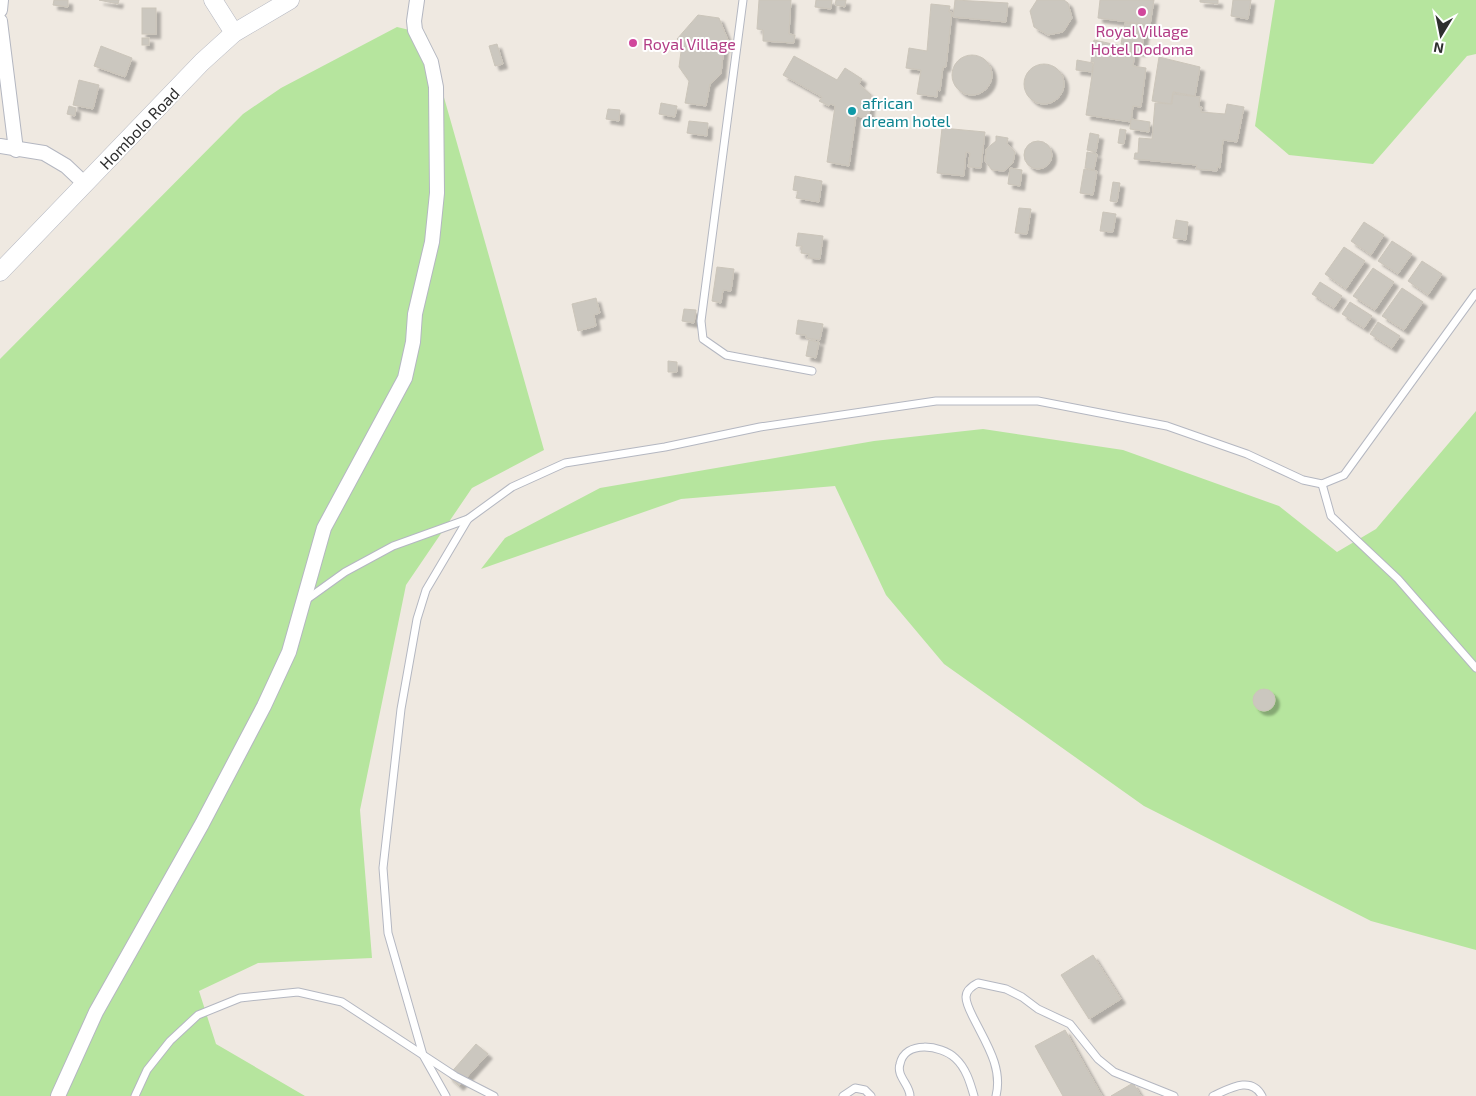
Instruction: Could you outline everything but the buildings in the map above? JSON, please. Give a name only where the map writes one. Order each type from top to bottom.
[{"type":"street","points":[[0,10],[1,0]]},
{"type":"street","points":[[213,0],[234,33]]},
{"type":"street","name":"Hombolo Road","points":[[0,272],[202,62],[234,33],[290,0]]},
{"type":"street","points":[[58,1096],[96,1012],[202,824],[264,706],[289,652],[324,528],[405,378],[410,362],[413,326],[432,242],[437,193],[436,87],[431,62],[415,30],[414,21],[417,0]]},
{"type":"street","points":[[0,21],[16,150]]},
{"type":"street","points":[[0,146],[44,153],[66,166],[85,184]]},
{"type":"lane","points":[[743,0],[701,321],[703,339],[726,355],[812,372]]},
{"type":"lane","points":[[304,601],[345,572],[393,546],[468,519],[512,487],[564,463],[665,447],[760,427],[936,401],[1038,401],[1167,426],[1248,454],[1303,480],[1322,484],[1344,475],[1476,293]]},
{"type":"lane","points":[[1322,484],[1331,516],[1398,578],[1476,668]]},
{"type":"lane","points":[[446,1096],[423,1055],[388,933],[383,868],[401,709],[417,619],[426,590],[468,519]]},
{"type":"lane","points":[[996,1096],[999,1079],[991,1053],[970,1012],[966,997],[970,988],[978,982],[1006,989],[1022,997],[1038,1009],[1070,1024],[1098,1059],[1114,1072],[1174,1096]]},
{"type":"lane","points":[[136,1096],[146,1070],[170,1041],[198,1015],[240,998],[298,992],[342,1002],[455,1076],[494,1096]]},
{"type":"lane","points":[[910,1096],[899,1066],[903,1055],[915,1047],[937,1048],[954,1057],[964,1068],[974,1096]]},
{"type":"lane","points":[[1213,1096],[1243,1084],[1252,1086],[1262,1096]]},
{"type":"lane","points":[[843,1096],[855,1088],[865,1090],[871,1096]]},
{"type":"green space","points":[[1275,0],[1476,0],[1476,54],[1467,56],[1373,164],[1289,155],[1255,126]]},
{"type":"green space","points":[[397,27],[426,34],[544,450],[472,488],[406,585],[360,810],[372,958],[258,963],[199,991],[216,1044],[305,1096],[0,1096],[0,359],[243,114],[281,88]]},
{"type":"green space","points":[[1476,411],[1476,950],[1371,921],[1144,806],[944,664],[886,595],[835,486],[681,499],[481,569],[505,538],[600,488],[874,441],[983,429],[1123,450],[1279,506],[1337,552],[1376,529]]},
{"type":"place","name":"Royal Village Hotel Dodoma","points":[[1142,12]]},
{"type":"place","name":"Royal Village","points":[[633,43]]},
{"type":"place","name":"african dream hotel","points":[[852,111]]}]
